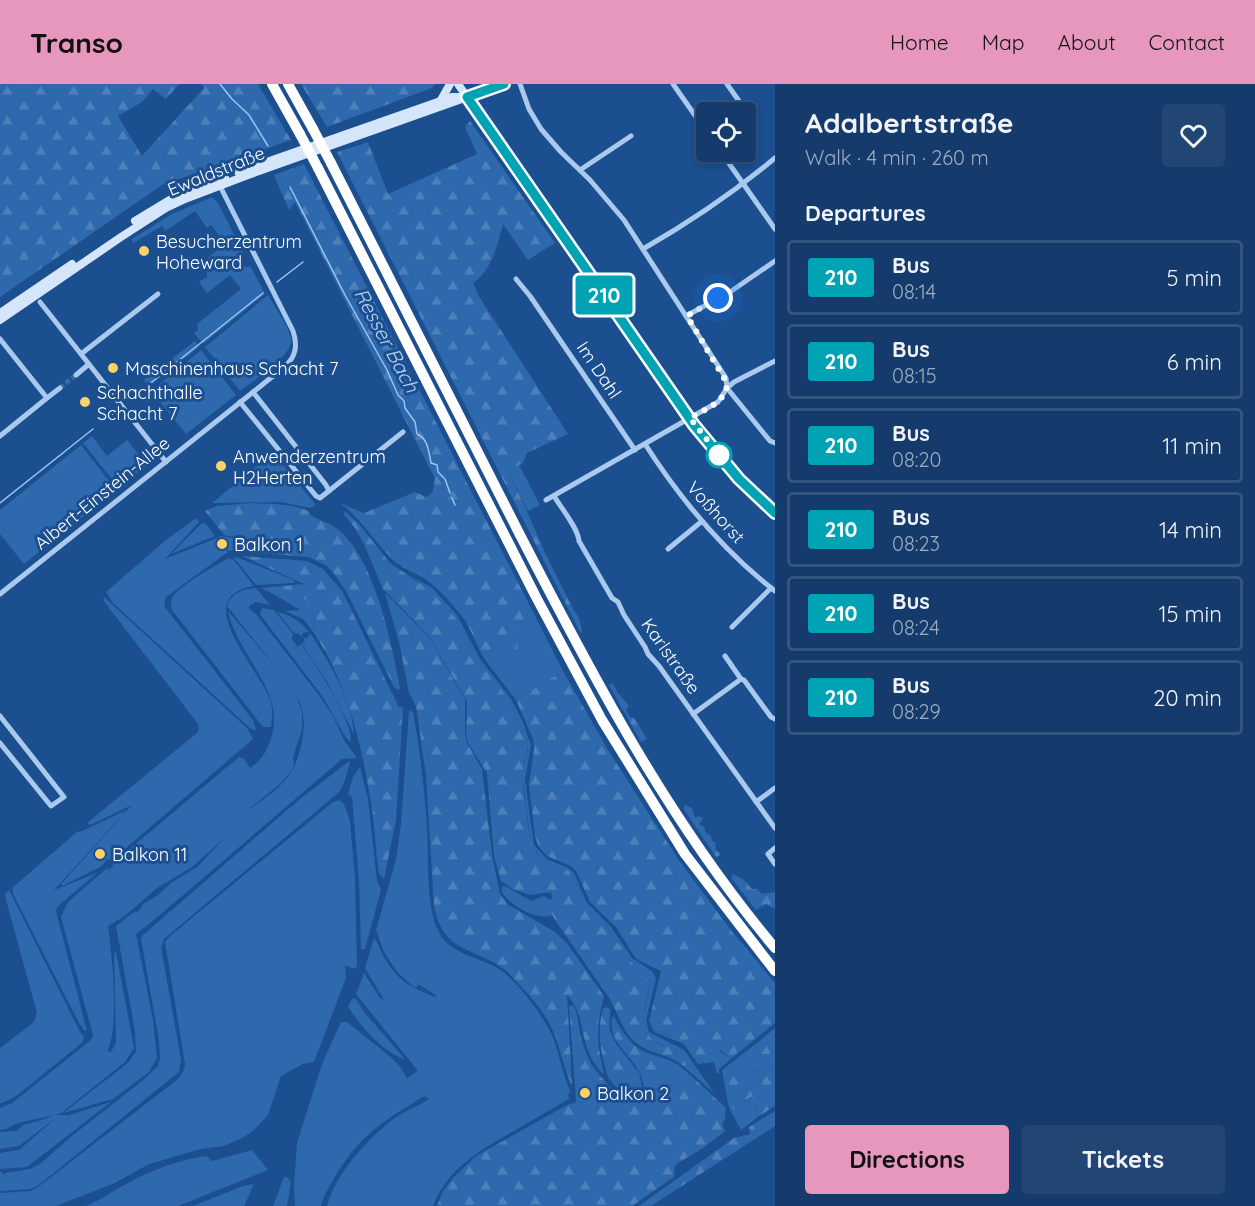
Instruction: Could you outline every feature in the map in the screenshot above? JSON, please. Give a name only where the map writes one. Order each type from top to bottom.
[{"type":"highway","points":[[272,84],[318,168],[536,597],[596,710],[626,762],[685,854],[775,971]]},
{"type":"highway","points":[[288,84],[331,163],[533,560],[614,713],[677,816],[719,876],[775,948]]},
{"type":"main road","points":[[441,100],[450,84]]},
{"type":"main road","points":[[458,84],[690,418],[739,479],[775,513]]},
{"type":"main road","name":"Ewaldstraße","points":[[0,313],[165,201],[183,192],[219,182],[504,84]]},
{"type":"main road","name":"Ewaldstraße","points":[[0,320],[166,208],[219,182],[441,100],[467,97]]},
{"type":"street","points":[[520,84],[531,114],[541,129],[620,215],[726,378],[727,388],[770,441],[775,443]]},
{"type":"street","points":[[673,84],[696,117]]},
{"type":"street","points":[[727,84],[738,102]]},
{"type":"street","points":[[580,170],[631,136]]},
{"type":"street","points":[[643,249],[686,224],[743,184],[775,158]]},
{"type":"street","points":[[728,162],[775,229]]},
{"type":"street","name":"Albert-Einstein-Allee","points":[[0,594],[290,362],[296,353],[297,342],[293,331],[219,182]]},
{"type":"street","points":[[687,316],[730,292],[775,261]]},
{"type":"street","name":"Im Dahl","points":[[516,279],[635,450]]},
{"type":"street","points":[[81,354],[158,294]]},
{"type":"street","points":[[40,302],[166,462]]},
{"type":"street","points":[[0,339],[47,398]]},
{"type":"street","points":[[546,500],[718,402],[727,388],[775,361]]},
{"type":"street","points":[[76,375],[89,364]]},
{"type":"street","points":[[0,436],[60,388]]},
{"type":"street","points":[[253,392],[326,484],[328,491]]},
{"type":"street","points":[[240,402],[320,498],[403,432]]},
{"type":"street","name":"Voßhorst","points":[[645,444],[666,477],[701,522],[773,590]]},
{"type":"street","name":"Karlstraße","points":[[554,496],[573,525],[579,541],[612,598],[618,602],[648,654],[659,666],[775,828]]},
{"type":"street","points":[[668,549],[701,522]]},
{"type":"street","points":[[732,627],[773,590]]},
{"type":"street","points":[[725,656],[771,717],[775,719]]},
{"type":"street","points":[[693,714],[741,679]]},
{"type":"street","points":[[0,716],[64,796],[51,807],[0,742]]},
{"type":"street","points":[[756,802],[775,788]]},
{"type":"street","points":[[775,848],[768,854],[775,864]]},
{"type":"green space","points":[[0,84],[179,84],[166,99],[153,89],[142,102],[118,116],[142,156],[204,88],[201,84],[258,84],[291,140],[162,185],[0,297]]},
{"type":"green space","points":[[301,84],[435,84],[432,88],[327,127]]},
{"type":"green space","points":[[470,121],[555,243],[528,260],[503,224],[489,264],[473,283],[480,298],[568,434],[527,453],[523,463],[508,471],[545,553],[579,618],[581,634],[337,152],[368,142],[388,194],[477,154],[465,127]]},
{"type":"green space","points":[[304,164],[531,608],[520,628],[517,650],[488,664],[458,611],[433,586],[395,561],[340,503],[364,513],[415,492],[429,496],[435,479],[295,202],[289,210],[274,175]]},
{"type":"green space","points":[[212,197],[218,203],[244,254],[209,262],[206,259],[226,244],[211,225],[207,228],[195,211],[165,231],[162,226],[133,243],[132,239],[172,214]]},
{"type":"green space","points":[[222,266],[251,267],[265,294],[203,344],[194,333],[198,330],[197,324],[241,289],[230,275],[207,293],[199,282],[207,277],[207,269],[220,269]]},
{"type":"green space","points":[[268,295],[287,327],[291,338],[290,345],[280,360],[240,391],[205,347]]},
{"type":"green space","points":[[195,341],[199,347],[149,386],[144,380]]},
{"type":"green space","points":[[201,350],[236,395],[186,434],[151,391]]},
{"type":"green space","points":[[92,436],[107,456],[127,440],[147,465],[119,488],[83,443]]},
{"type":"green space","points":[[81,445],[116,490],[24,564],[0,534],[0,510]]},
{"type":"green space","points":[[273,453],[316,505],[310,508],[281,502],[212,503]]},
{"type":"green space","points":[[519,465],[540,505],[528,511],[508,471]]},
{"type":"green space","points":[[251,503],[286,505],[306,510],[312,516],[340,531],[352,545],[363,562],[380,604],[397,670],[400,688],[398,690],[394,687],[347,593],[327,566],[309,557],[244,552],[277,545],[224,535],[205,511],[217,506]]},
{"type":"green space","points":[[345,511],[359,524],[390,563],[430,590],[457,620],[478,660],[508,698],[528,742],[523,784],[529,831],[534,848],[546,861],[569,871],[579,887],[583,903],[608,929],[636,968],[651,982],[643,1018],[647,1033],[653,1040],[677,1051],[689,1064],[683,1066],[646,1049],[629,1036],[610,999],[552,915],[548,904],[552,897],[551,892],[530,895],[513,889],[501,881],[494,856],[487,773],[468,743],[466,735],[467,702],[429,636],[383,589],[364,544],[344,515]]},
{"type":"green space","points":[[196,518],[199,522],[165,559],[217,538],[228,552],[166,597],[164,606],[253,720],[256,730],[251,729],[113,603],[106,592],[166,540]]},
{"type":"green space","points":[[205,523],[215,536],[171,554],[201,524]]},
{"type":"green space","points":[[220,536],[271,545],[229,551],[218,538]]},
{"type":"green space","points":[[242,556],[307,561],[323,569],[342,591],[399,707],[403,707],[396,820],[384,879],[379,874],[372,806],[357,732],[344,691],[314,633],[312,607],[302,597],[287,594],[277,596],[261,588],[304,584]]},
{"type":"green space","points":[[229,558],[233,559],[254,586],[235,593],[227,605],[227,620],[271,703],[271,727],[263,727],[172,610],[171,599],[177,592],[199,575]]},
{"type":"green space","points":[[234,558],[294,580],[295,583],[256,585]]},
{"type":"green space","points":[[412,577],[431,587],[457,615],[480,659],[511,699],[522,720],[531,745],[525,780],[534,845],[547,859],[574,873],[587,903],[611,927],[632,958],[652,971],[656,978],[646,1020],[649,1032],[684,1050],[714,1093],[683,1066],[688,1064],[651,1039],[644,1030],[643,1015],[651,982],[636,968],[608,929],[583,903],[579,887],[569,871],[544,861],[531,845],[522,772],[528,742],[508,698],[478,660],[457,620],[430,590]]},
{"type":"green space","points":[[256,588],[270,605],[256,602],[249,606],[249,609],[256,614],[318,694],[357,758],[342,759],[136,934],[153,1020],[157,1058],[149,1072],[113,1099],[63,1113],[128,1063],[136,1051],[135,1031],[116,926],[140,910],[143,904],[158,895],[171,883],[197,867],[225,838],[192,867],[157,888],[125,916],[108,926],[114,1009],[111,1040],[107,1051],[111,1052],[116,1043],[114,954],[116,952],[134,1048],[125,1062],[60,1114],[54,1115],[69,1115],[111,1102],[27,1167],[0,1169],[0,1153],[19,1150],[57,1117],[19,1146],[0,1149],[0,1132],[16,1131],[23,1125],[53,1115],[0,1130],[0,1108],[12,1103],[91,1040],[93,1035],[61,917],[68,902],[239,757],[244,759],[250,768],[261,758],[268,747],[274,721],[272,705],[267,689],[233,627],[228,611],[278,670],[227,606],[235,595]],"holes":[[[296,696],[301,704],[303,714],[304,725],[303,737],[297,760],[292,770],[287,778],[278,788],[244,813],[290,773],[302,730],[302,711]]]},
{"type":"green space","points":[[289,592],[302,596],[310,604],[315,618],[314,633],[303,619],[285,611],[300,610],[277,596]]},
{"type":"green space","points":[[385,593],[429,637],[465,700],[465,735],[482,769],[492,855],[500,894],[507,904],[555,932],[567,943],[604,996],[598,1034],[604,1073],[590,1056],[579,1016],[567,995],[572,1084],[552,1029],[536,1003],[504,969],[451,940],[438,921],[434,906],[426,775],[416,706],[409,693],[399,642]]},
{"type":"green space","points":[[104,597],[247,728],[253,739],[112,860],[107,859],[102,866],[62,886],[61,884],[132,805],[90,825],[87,823],[199,729],[198,724],[103,600]]},
{"type":"green space","points":[[262,608],[274,610],[293,634],[292,639],[298,647],[301,644],[315,664],[346,720],[351,742],[346,738],[323,697],[260,614]]},
{"type":"green space","points":[[531,608],[563,671],[516,700],[488,664],[517,650],[520,628]]},
{"type":"green space","points":[[277,612],[295,619],[309,632],[303,633],[302,637],[294,633]]},
{"type":"green space","points":[[310,633],[332,668],[344,694],[354,734],[326,680],[302,644],[305,641],[303,638],[307,638]]},
{"type":"green space","points":[[563,671],[608,750],[678,859],[730,929],[775,983],[775,1023],[730,1058],[720,1050],[702,1061],[686,1041],[658,1031],[654,1032],[649,1021],[661,971],[634,956],[616,927],[590,902],[576,871],[571,866],[547,856],[538,846],[529,785],[534,749],[533,739],[516,700]]},
{"type":"green space","points":[[613,683],[618,694],[629,706],[626,710],[630,717],[634,718],[647,739],[641,742],[609,685]]},
{"type":"green space","points":[[409,710],[413,712],[422,768],[430,897],[435,923],[440,934],[452,947],[502,971],[524,993],[539,1013],[554,1040],[571,1093],[568,1093],[569,1099],[488,1146],[466,1162],[447,1181],[433,1206],[327,1206],[337,1182],[353,1158],[392,1120],[429,1099],[425,1096],[393,1115],[355,1148],[340,1168],[321,1206],[295,1206],[297,1143],[322,1064],[341,1022],[347,1022],[392,1058],[407,1078],[418,1071],[356,994],[364,973],[380,998],[384,1000],[365,968],[374,938],[393,971],[404,982],[414,987],[397,972],[384,952],[376,930],[396,859],[401,824]],"holes":[[[418,984],[437,996],[414,987]]]},
{"type":"green space","points":[[350,762],[346,779],[338,793],[164,939],[161,947],[181,1060],[179,1072],[40,1184],[31,1189],[0,1191],[0,1172],[3,1175],[30,1169],[40,1164],[158,1066],[159,1040],[141,939],[143,935],[300,799]]},
{"type":"green space","points":[[360,767],[368,799],[377,881],[381,890],[365,949],[361,949],[359,879],[352,797],[348,794],[353,777]]},
{"type":"green space","points":[[339,800],[344,804],[350,821],[355,879],[357,966],[354,969],[345,965],[346,978],[314,1062],[303,1064],[281,1076],[268,1115],[253,1131],[242,1138],[224,1146],[201,1149],[149,1164],[115,1183],[56,1206],[0,1206],[0,1193],[31,1191],[38,1187],[178,1079],[185,1064],[165,942],[333,802]]},
{"type":"green space","points":[[685,805],[692,808],[695,818],[699,816],[703,818],[699,824],[715,842],[719,856],[716,857],[683,808]]},
{"type":"green space","points":[[127,810],[54,890],[97,873],[58,906],[56,911],[87,1031],[78,1021],[12,888],[78,831]]},
{"type":"green space","points":[[732,874],[743,879],[752,889],[757,889],[762,894],[775,892],[775,909],[766,904],[756,910],[732,879]]},
{"type":"green space","points":[[502,886],[531,901],[544,896],[551,900],[548,904],[552,916],[538,916],[518,907],[502,893]]},
{"type":"green space","points":[[9,890],[84,1036],[83,1042],[15,1097],[0,1104],[0,1048],[34,1022],[37,1013],[6,900],[5,894]]},
{"type":"green space","points":[[355,998],[405,1059],[381,1045],[358,1021],[348,1006]]},
{"type":"green space","points":[[573,1005],[586,1052],[595,1070],[604,1080],[575,1085],[569,1006]]},
{"type":"green space","points":[[606,1007],[610,1009],[613,1039],[637,1073],[609,1079],[600,1036],[601,1018],[603,1009]]},
{"type":"green space","points":[[613,1015],[625,1034],[639,1049],[680,1066],[640,1073],[615,1039],[611,1024]]},
{"type":"green space","points":[[775,1023],[719,1069],[719,1073],[717,1073],[714,1062],[698,1064],[684,1044],[654,1032],[706,1046],[730,1058]]},
{"type":"green space","points":[[775,1028],[775,1053],[758,1055],[755,1048],[757,1043]]},
{"type":"green space","points":[[757,1043],[755,1048],[758,1055],[775,1053],[775,1067],[723,1076],[722,1070]]},
{"type":"green space","points":[[635,1066],[639,1072],[643,1091],[618,1095],[616,1087],[609,1079],[637,1073]]},
{"type":"green space","points":[[680,1066],[697,1081],[645,1090],[640,1073]]},
{"type":"green space","points":[[775,1067],[775,1106],[759,1116],[754,1105],[755,1097],[751,1097],[734,1109],[729,1108],[723,1076]]},
{"type":"green space","points":[[604,1080],[613,1090],[614,1096],[576,1103],[575,1085]]},
{"type":"green space","points":[[697,1081],[726,1108],[722,1124],[725,1131],[675,1165],[674,1177],[632,1206],[437,1206],[443,1191],[452,1179],[476,1156],[569,1104]]},
{"type":"green space","points":[[752,1097],[756,1097],[755,1109],[759,1116],[741,1130],[729,1108],[734,1109]]},
{"type":"green space","points":[[775,1111],[775,1126],[651,1206],[639,1206],[734,1138],[750,1134],[749,1127]]},
{"type":"green space","points":[[252,1150],[268,1170],[178,1206],[86,1206],[140,1177],[172,1164],[207,1156],[212,1161]]},
{"type":"green space","points":[[284,1177],[287,1177],[291,1183],[287,1206],[273,1206]]},
{"type":"green space","points":[[254,1184],[244,1206],[193,1206],[243,1186]]},
{"type":"waterway","name":"Resser Bach","points":[[220,84],[249,115],[268,146]]},
{"type":"waterway","name":"Resser Bach","points":[[290,187],[398,395],[404,401],[405,408],[415,422],[417,434],[426,442],[431,463],[437,465],[438,472],[445,479],[450,493]]},
{"type":"waterway","points":[[277,282],[303,262]]},
{"type":"waterway","points":[[132,398],[263,293]]},
{"type":"waterway","points":[[109,417],[114,413]]},
{"type":"waterway","points":[[0,503],[93,429]]},
{"type":"waterway","name":"Resser Bach","points":[[452,498],[455,505]]},
{"type":"tunnel","points":[[60,388],[76,375]]},
{"type":"bus line","name":"210","points":[[504,84],[467,97],[694,425],[739,479],[775,513]]},
{"type":"place","name":"Besucherzentrum Hoheward","points":[[144,251]]},
{"type":"place","name":"Maschinenhaus Schacht 7","points":[[113,368]]},
{"type":"place","name":"Schachthalle Schacht 7","points":[[85,402]]},
{"type":"place","name":"Anwenderzentrum H2Herten","points":[[221,466]]},
{"type":"place","name":"Balkon 1","points":[[222,544]]},
{"type":"place","name":"Balkon 11","points":[[100,854]]},
{"type":"place","name":"Balkon 2","points":[[585,1093]]},
{"type":"route","points":[[718,298],[687,316],[726,378],[727,388],[718,402],[690,418],[719,455]]}]
